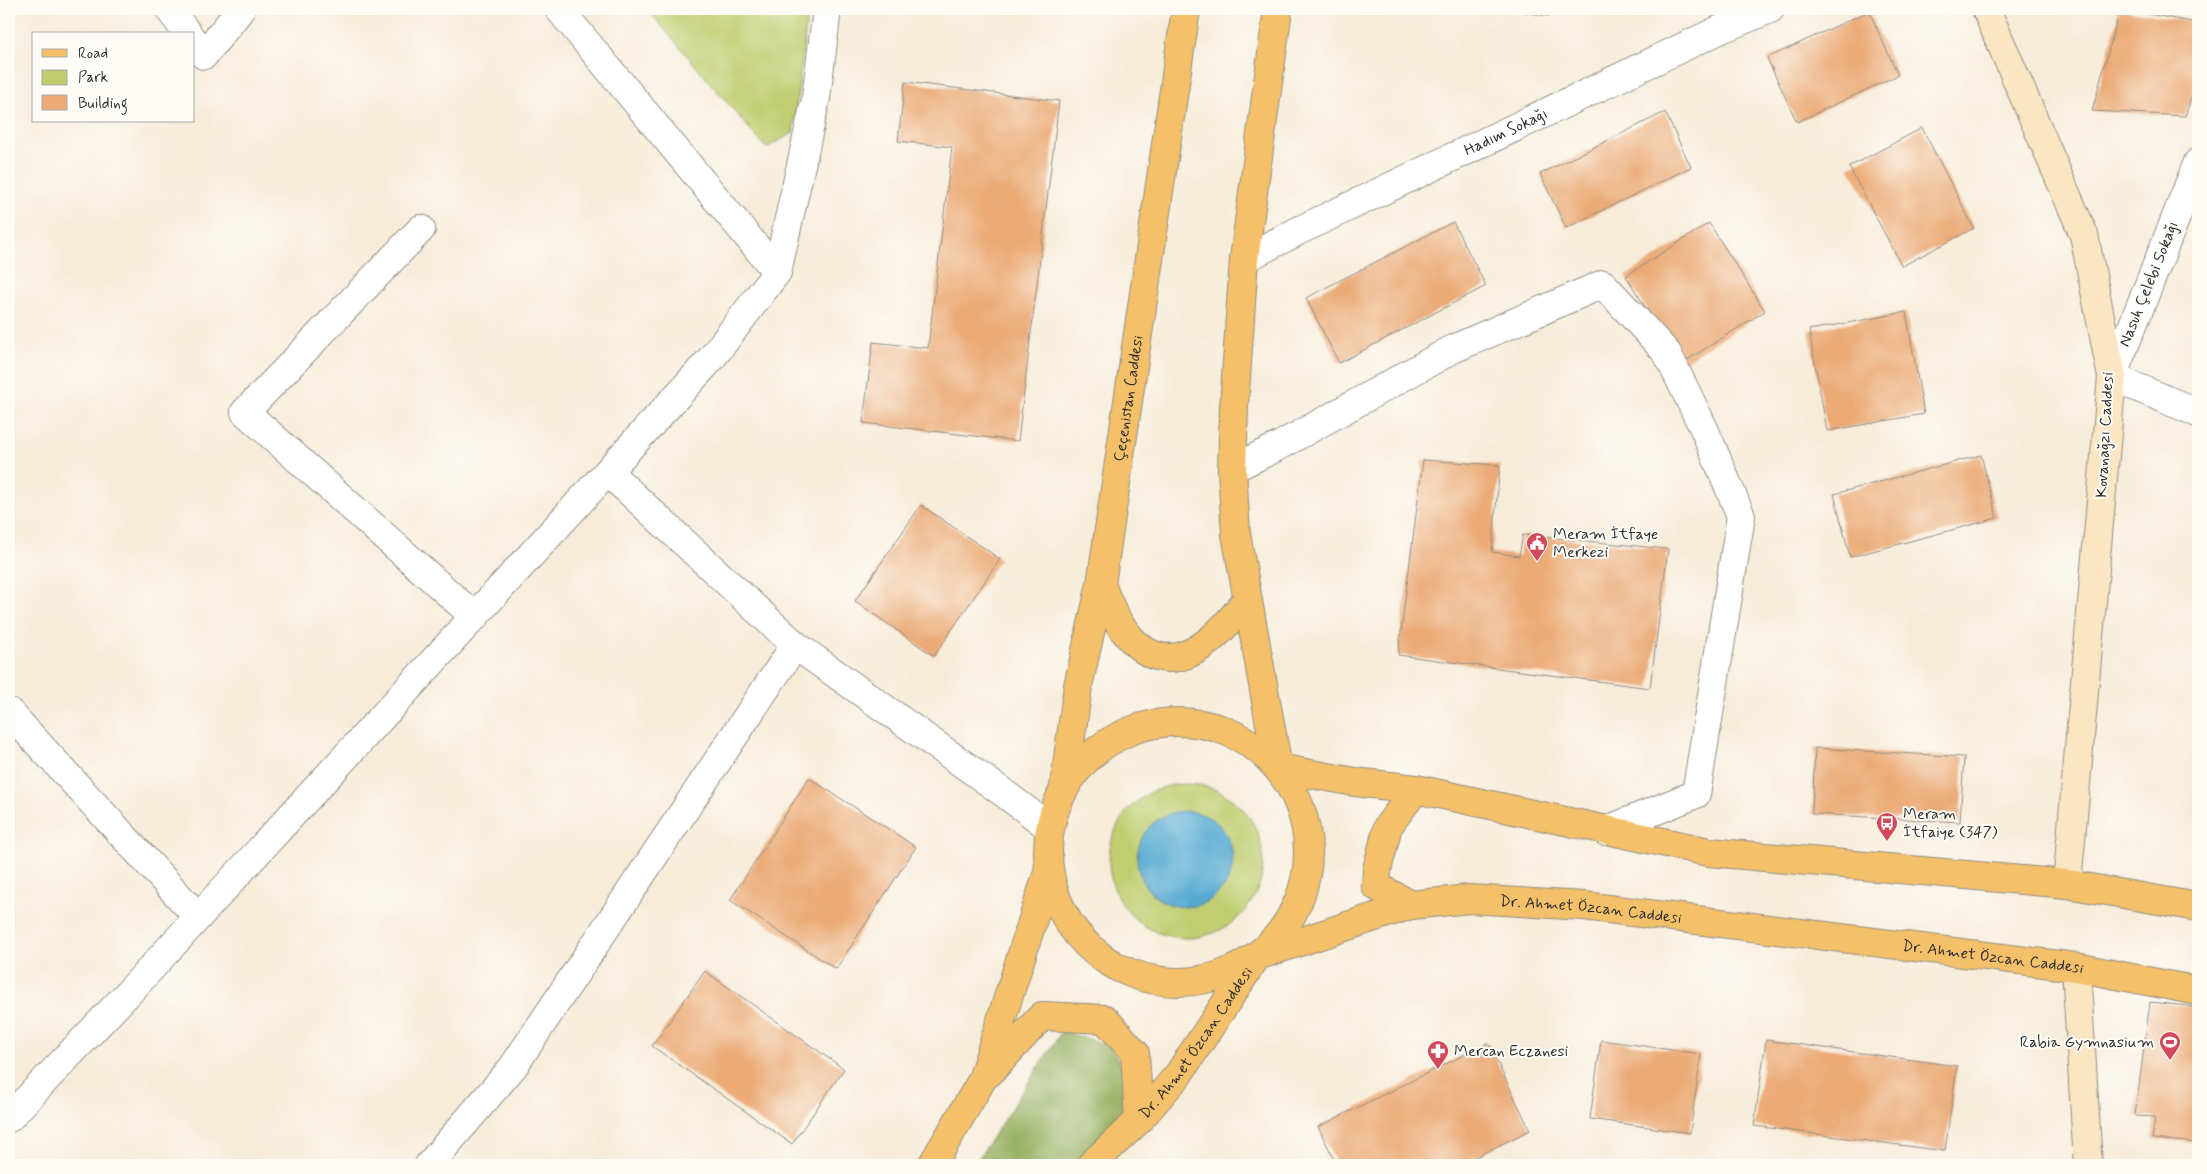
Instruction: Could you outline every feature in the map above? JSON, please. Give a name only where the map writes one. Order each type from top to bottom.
[{"type":"main road","name":"Çeçenistan Caddesi","points":[[1064,788],[1078,686],[1100,584],[1186,9]]},
{"type":"main road","points":[[1278,9],[1244,259],[1232,469],[1236,534],[1278,768]]},
{"type":"main road","points":[[1100,584],[1122,628],[1137,644],[1158,656],[1177,657],[1193,653],[1213,639],[1230,622],[1247,599]]},
{"type":"main road","points":[[982,1080],[1048,872],[1049,827],[1064,788],[1090,755],[1126,732],[1166,721],[1208,725],[1247,740],[1278,768],[1300,804],[1308,845],[1304,887],[1285,925],[1257,956],[1238,968],[1217,976],[1172,983],[1128,973],[1091,950],[1063,915],[1048,872]]},
{"type":"main road","points":[[1278,768],[1355,782],[1416,789],[1709,852],[2067,884],[2198,907]]},
{"type":"main road","points":[[1411,905],[1376,886],[1377,870],[1388,826],[1416,789]]},
{"type":"main road","name":"Dr. Ahmet Özcan Caddesi","points":[[1091,1165],[1139,1120],[1178,1075],[1257,956],[1411,905],[1469,898],[1584,906],[2076,967],[2198,992]]},
{"type":"main road","points":[[932,1165],[982,1080],[1042,1016],[1104,1019],[1135,1053],[1139,1120]]},
{"type":"street","points":[[169,9],[187,32]]},
{"type":"street","points":[[195,43],[242,9]]},
{"type":"street","points":[[560,9],[777,272]]},
{"type":"street","points":[[11,1112],[198,917],[712,360],[777,272],[816,98],[826,9]]},
{"type":"street","name":"Hadım Sokağı","points":[[1244,259],[1300,230],[1710,34],[1770,9]]},
{"type":"street","name":"Kovanağzı Caddesi","points":[[1986,9],[2084,235],[2112,377],[2067,884]]},
{"type":"street","name":"Nasuh Çelebi Sokağı","points":[[2112,377],[2198,162]]},
{"type":"street","points":[[421,229],[245,412],[475,617]]},
{"type":"street","points":[[1232,469],[1281,445],[1453,349],[1603,284],[1667,353],[1705,431],[1741,516],[1696,794],[1605,830]]},
{"type":"street","points":[[2112,377],[2198,413]]},
{"type":"street","points":[[608,472],[796,645],[1049,827]]},
{"type":"street","points":[[429,1165],[513,1067],[796,645]]},
{"type":"street","points":[[9,712],[198,917]]},
{"type":"street","points":[[2076,967],[2088,1165]]},
{"type":"green space","points":[[647,9],[808,9],[793,133],[766,148]]},
{"type":"green space","points":[[1186,784],[1201,785],[1215,790],[1229,797],[1240,807],[1250,818],[1257,832],[1262,846],[1262,876],[1257,890],[1250,904],[1240,915],[1229,925],[1215,932],[1201,937],[1186,938],[1171,937],[1157,932],[1143,925],[1132,915],[1122,904],[1115,890],[1110,876],[1109,861],[1110,846],[1115,832],[1122,818],[1132,807],[1143,797],[1157,790],[1171,785]]},
{"type":"green space","points":[[1062,1031],[1109,1045],[1125,1072],[1133,1115],[1081,1165],[974,1165]]},
{"type":"water","points":[[1185,811],[1204,814],[1219,825],[1230,840],[1233,859],[1230,878],[1219,893],[1204,904],[1185,907],[1166,904],[1151,893],[1140,878],[1137,859],[1140,840],[1151,825],[1166,814]]},
{"type":"building","points":[[1504,9],[1550,9],[1549,16]]},
{"type":"building","points":[[2120,9],[2198,23],[2198,78],[2185,116],[2092,111]]},
{"type":"building","points":[[1869,11],[1898,75],[1797,122],[1767,58]]},
{"type":"building","points":[[905,82],[1059,101],[1018,441],[863,423],[873,342],[928,348],[952,147],[898,141]]},
{"type":"building","points":[[1665,112],[1691,167],[1566,228],[1540,174]]},
{"type":"building","points":[[1922,128],[1974,228],[1902,266],[1849,167]]},
{"type":"building","points":[[1453,222],[1486,286],[1339,363],[1306,298]]},
{"type":"building","points":[[1709,223],[1765,311],[1681,364],[1626,276]]},
{"type":"building","points":[[1906,312],[1924,414],[1827,431],[1809,330]]},
{"type":"building","points":[[1981,455],[1997,518],[1850,557],[1834,494]]},
{"type":"building","points":[[1423,460],[1500,465],[1492,552],[1519,556],[1523,535],[1668,549],[1650,688],[1398,655]]},
{"type":"building","points":[[921,505],[1000,559],[934,656],[855,601]]},
{"type":"building","points":[[1815,748],[1964,757],[1960,822],[1812,814]]},
{"type":"building","points":[[809,778],[916,847],[836,969],[730,900]]},
{"type":"building","points":[[705,971],[844,1069],[792,1144],[652,1046]]},
{"type":"building","name":"Rabia Gymnasium","points":[[2150,1002],[2198,1007],[2198,1143],[2152,1139],[2155,1117],[2135,1116]]},
{"type":"building","points":[[1601,1040],[1701,1054],[1690,1133],[1590,1119]]},
{"type":"building","points":[[1766,1040],[1957,1066],[1945,1151],[1754,1126]]},
{"type":"building","points":[[1488,1043],[1530,1130],[1459,1165],[1337,1165],[1318,1127]]},
{"type":"place","name":"Meram İtfaye Merkezi","points":[[1537,562]]},
{"type":"place","name":"Meram İtfaiye (347)","points":[[1887,842]]},
{"type":"place","name":"Rabia Gymnasium","points":[[2170,1061]]},
{"type":"place","name":"Mercan Eczanesi","points":[[1438,1070]]}]
